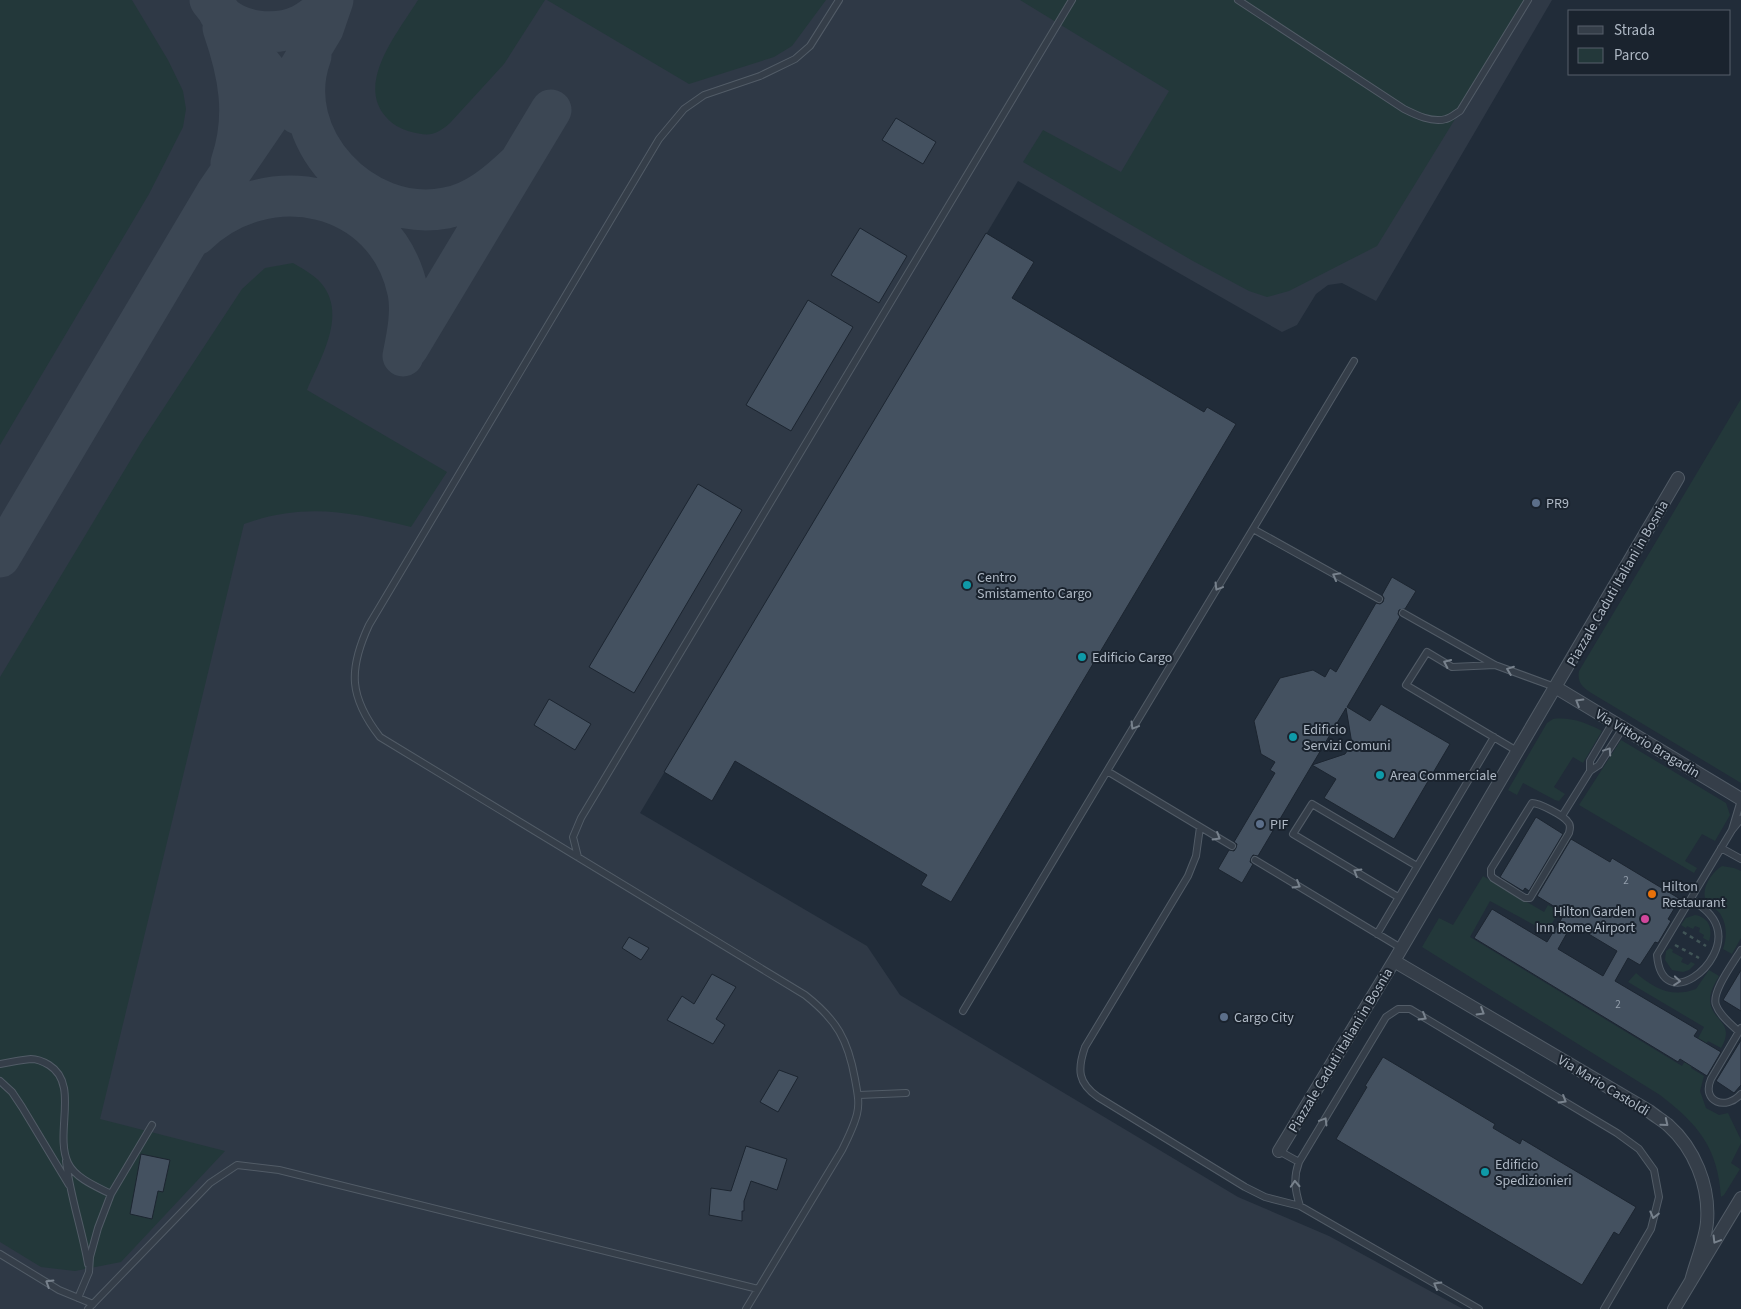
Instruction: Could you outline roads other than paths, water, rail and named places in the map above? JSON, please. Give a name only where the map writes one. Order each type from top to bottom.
[{"type":"street","name":"Piazzale Caduti Italiani in Bosnia","points":[[1279,1151],[1394,961],[1678,478]]},
{"type":"street","name":"Via Vittorio Bragadin","points":[[1555,688],[1741,799]]},
{"type":"street","name":"Via Mario Castoldi","points":[[1394,961],[1649,1112],[1667,1124],[1682,1140],[1691,1153],[1700,1174],[1706,1202],[1707,1222],[1691,1281]]},
{"type":"street","points":[[1674,1309],[1741,1198]]},
{"type":"lane","points":[[746,1309],[842,1150],[857,1113],[859,1095],[852,1060],[845,1038],[821,1007],[805,995],[380,737],[363,711],[358,697],[354,670],[356,657],[369,625],[668,127],[684,109],[704,95],[760,76],[795,59],[810,46],[840,0]]},
{"type":"lane","points":[[578,857],[573,837],[581,818],[1072,0]]},
{"type":"lane","points":[[1238,0],[1404,109],[1417,116],[1434,120],[1447,119],[1460,111],[1528,0]]},
{"type":"lane","points":[[963,1011],[1354,361]]},
{"type":"lane","points":[[1253,530],[1379,599]]},
{"type":"lane","points":[[1403,613],[1495,665],[1555,688]]},
{"type":"lane","points":[[1495,665],[1452,667],[1426,652],[1406,685],[1517,752]]},
{"type":"lane","points":[[1590,771],[1590,761],[1618,725]]},
{"type":"lane","points":[[1562,816],[1590,771],[1598,765],[1618,725]]},
{"type":"lane","points":[[1376,934],[1494,737]]},
{"type":"lane","points":[[1107,771],[1232,846]]},
{"type":"lane","points":[[1732,830],[1741,799]]},
{"type":"lane","points":[[1532,803],[1537,803],[1562,816],[1568,821],[1569,833],[1530,898],[1525,898],[1493,878],[1491,869],[1532,803]]},
{"type":"lane","points":[[1398,897],[1293,834],[1312,804],[1417,866]]},
{"type":"lane","points":[[1691,899],[1708,912],[1717,926],[1718,936],[1708,963],[1700,974],[1689,980],[1677,982],[1667,979],[1660,971],[1657,955],[1732,830],[1741,820]]},
{"type":"lane","points":[[1200,827],[1194,866],[1090,1039],[1082,1056],[1081,1077],[1084,1084],[1098,1097],[1245,1187],[1265,1196],[1300,1206],[1480,1309]]},
{"type":"lane","points":[[1721,848],[1741,860]]},
{"type":"lane","points":[[1255,860],[1401,948]]},
{"type":"lane","points":[[1741,950],[1716,993],[1716,1004],[1723,1015],[1740,1030],[1710,1079],[1708,1086],[1711,1096],[1720,1103],[1730,1103],[1741,1094]]},
{"type":"lane","points":[[1300,1206],[1294,1182],[1299,1162],[1386,1017],[1398,1009],[1410,1009],[1618,1133],[1639,1149],[1654,1170],[1659,1197],[1651,1229],[1604,1309]]},
{"type":"lane","points":[[0,1064],[33,1059],[45,1062],[62,1076],[64,1086],[64,1150],[69,1185],[84,1243],[89,1272]]},
{"type":"lane","points":[[0,1081],[12,1092],[22,1107],[69,1185]]},
{"type":"lane","points":[[859,1095],[906,1094]]},
{"type":"lane","points":[[78,1298],[89,1272],[90,1257],[98,1228],[111,1194],[152,1125]]},
{"type":"lane","points":[[64,1150],[68,1163],[75,1172],[111,1194]]},
{"type":"lane","points":[[1279,1151],[1299,1162]]},
{"type":"lane","points":[[0,1254],[59,1290],[78,1298],[90,1306],[210,1183],[237,1165],[279,1170],[758,1288]]},
{"type":"place","name":"PR9","points":[[1536,503]]},
{"type":"place","name":"Centro Smistamento Cargo","points":[[967,585]]},
{"type":"place","name":"Edificio Cargo","points":[[1082,657]]},
{"type":"place","name":"Edificio Servizi Comuni","points":[[1293,737]]},
{"type":"place","name":"Area Commerciale","points":[[1380,775]]},
{"type":"place","name":"PIF","points":[[1260,824]]},
{"type":"place","name":"Hilton Restaurant","points":[[1652,894]]},
{"type":"place","name":"Hilton Garden Inn Rome Airport","points":[[1645,919]]},
{"type":"place","name":"Cargo City","points":[[1224,1017]]},
{"type":"place","name":"Edificio Spedizionieri","points":[[1485,1172]]}]
